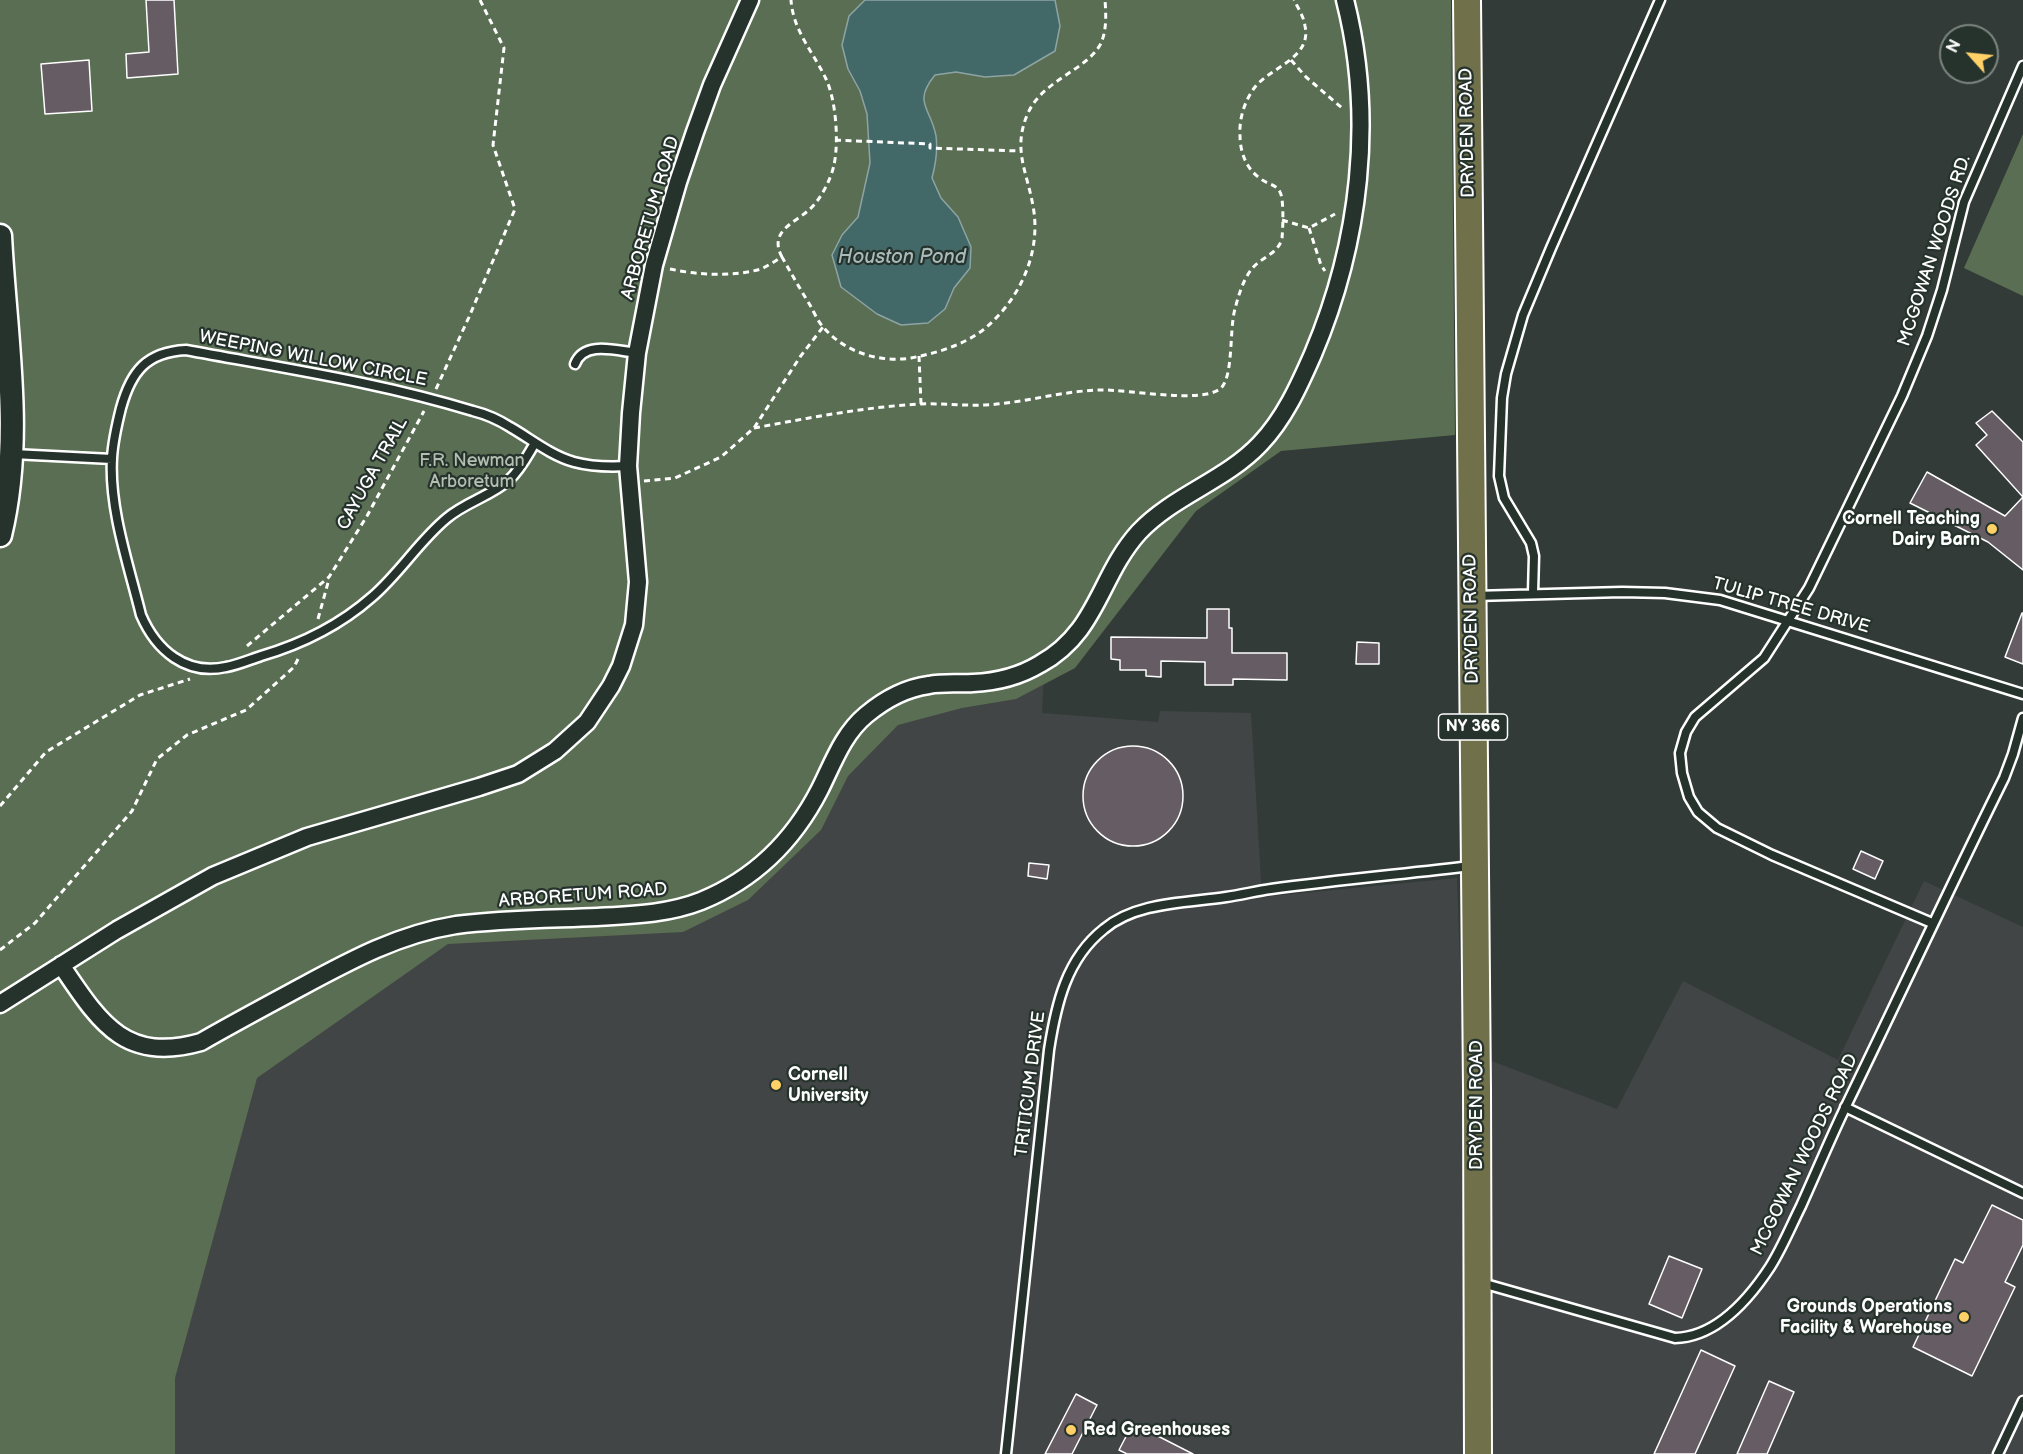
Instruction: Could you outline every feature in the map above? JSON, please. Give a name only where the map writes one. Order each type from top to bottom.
[{"type":"main road","name":"DRYDEN ROAD","points":[[1467,0],[1478,1454]]},
{"type":"street","name":"ARBORETUM ROAD","points":[[0,1004],[117,930],[213,876],[307,837],[518,774],[555,751],[587,722],[611,686],[621,666],[634,625],[638,582],[629,474],[631,413],[637,354],[654,265],[678,182],[712,85],[750,0]]},
{"type":"street","name":"ARBORETUM ROAD","points":[[61,965],[91,1010],[110,1030],[127,1040],[164,1049],[201,1042],[355,958],[420,933],[488,922],[640,915],[677,909],[720,892],[760,867],[792,834],[806,815],[845,738],[862,718],[883,702],[906,691],[931,684],[987,682],[1016,676],[1043,663],[1077,634],[1094,609],[1113,569],[1129,544],[1154,517],[1229,471],[1244,459],[1270,432],[1298,387],[1327,319],[1345,262],[1353,216],[1360,144],[1359,84],[1352,25],[1345,0]]},
{"type":"street","points":[[0,236],[12,405],[12,454],[6,512],[0,535]]},
{"type":"lane","points":[[1533,593],[1534,556],[1531,543],[1504,498],[1499,476],[1502,398],[1506,374],[1523,315],[1660,0]]},
{"type":"lane","name":"MCGOWAN WOODS RD.","points":[[1932,923],[1772,855],[1730,836],[1706,821],[1689,797],[1680,762],[1682,742],[1695,717],[1764,658],[1809,588],[1902,396],[1935,313],[1964,202],[2023,66]]},
{"type":"lane","points":[[575,364],[587,350],[595,348],[637,354]]},
{"type":"lane","name":"WEEPING WILLOW CIRCLE","points":[[535,443],[521,468],[508,481],[447,517],[373,597],[349,616],[293,647],[222,668],[210,669],[180,661],[166,653],[147,629],[141,615],[117,518],[112,459],[116,430],[132,377],[150,359],[162,353],[186,350],[354,381],[431,399],[497,420],[573,462],[629,474]]},
{"type":"lane","points":[[12,454],[112,459]]},
{"type":"lane","name":"TULIP TREE DRIVE","points":[[1472,596],[1622,592],[1693,596],[1730,603],[1788,620],[2023,694]]},
{"type":"lane","name":"MCGOWAN WOODS ROAD","points":[[1478,1282],[1675,1338],[1700,1334],[1718,1323],[1738,1306],[1770,1267],[1791,1228],[1932,923],[2004,778],[2023,718]]},
{"type":"lane","name":"TRITICUM DRIVE","points":[[1006,1454],[1049,1050],[1058,1000],[1078,956],[1105,927],[1146,909],[1270,889],[1474,866]]},
{"type":"lane","points":[[1845,1107],[2023,1193]]},
{"type":"lane","points":[[1998,1454],[2023,1401]]},
{"type":"path","name":"CAYUGA TRAIL","points":[[222,668],[329,577],[367,516],[431,399],[515,209],[493,145],[504,48],[480,0]]},
{"type":"path","points":[[791,0],[803,40],[826,80],[835,106],[834,165],[828,182],[812,207],[785,227],[777,248],[823,327],[842,343],[860,353],[878,358],[920,356],[961,343],[982,331],[1003,311],[1022,285],[1036,232],[1033,207],[1020,151],[1021,132],[1028,112],[1039,95],[1086,61],[1100,45],[1106,22],[1105,0]]},
{"type":"path","points":[[754,428],[820,416],[921,404],[986,405],[1101,390],[1178,396],[1202,395],[1221,389],[1227,381],[1229,372],[1231,329],[1235,309],[1249,272],[1277,248],[1282,239],[1283,199],[1280,191],[1260,179],[1250,168],[1242,155],[1240,135],[1241,117],[1256,86],[1292,60],[1306,36],[1305,26],[1294,0]]},
{"type":"path","points":[[1292,60],[1306,77],[1348,114],[1360,115]]},
{"type":"path","points":[[835,140],[930,144],[930,148],[1020,151]]},
{"type":"path","points":[[1282,220],[1309,228],[1338,212],[1353,216]]},
{"type":"path","points":[[1309,228],[1321,265],[1329,277],[1339,280]]},
{"type":"path","points":[[654,265],[682,272],[723,274],[761,268],[782,257]]},
{"type":"path","points":[[629,474],[675,478],[721,457],[754,428],[800,357],[823,327]]},
{"type":"path","points":[[920,356],[921,404]]},
{"type":"path","points":[[0,950],[35,923],[132,811],[157,759],[187,735],[246,710],[294,667],[318,619],[329,577]]},
{"type":"path","points":[[0,806],[46,752],[140,695],[191,678]]},
{"type":"shaded area","name":"Cornell University","points":[[1044,671],[1042,713],[1158,722],[1160,711],[1251,713],[1262,897],[1457,878],[1463,1050],[1617,1109],[1683,981],[1838,1060],[1924,881],[2023,927],[2023,1454],[0,1454],[0,1012],[883,709]]},
{"type":"green space","name":"F.R. Newman Arboretum","points":[[0,0],[1451,0],[1455,435],[1281,451],[1196,511],[1075,668],[1016,699],[962,708],[898,725],[848,776],[821,830],[748,900],[683,932],[448,944],[257,1078],[175,1378],[175,1454],[0,1454]]},
{"type":"green space","points":[[2023,134],[2023,296],[1964,268]]},
{"type":"water","name":"Houston Pond","points":[[865,0],[1055,0],[1060,26],[1055,51],[1014,75],[985,77],[956,72],[935,75],[925,92],[925,106],[934,126],[937,141],[932,178],[941,198],[958,217],[971,247],[970,268],[954,288],[945,309],[928,323],[901,325],[877,314],[841,287],[832,255],[842,235],[858,217],[870,163],[867,114],[860,91],[848,69],[842,45],[849,16]]},
{"type":"building","points":[[146,0],[174,0],[178,74],[127,78],[126,54],[149,52]]},
{"type":"building","points":[[89,60],[92,111],[45,114],[41,64]]},
{"type":"building","name":"Cornell Teaching Dairy Barn","points":[[1992,411],[2023,442],[2023,497],[1976,445],[1987,435],[1976,423]]},
{"type":"building","name":"Cornell Teaching Dairy Barn","points":[[1927,472],[2005,516],[2023,497],[2023,570],[1988,542],[1910,503]]},
{"type":"building","points":[[1207,609],[1229,609],[1232,653],[1287,653],[1287,680],[1233,679],[1233,685],[1205,685],[1205,662],[1161,661],[1161,677],[1146,676],[1146,670],[1120,670],[1120,660],[1111,659],[1111,637],[1207,638]]},
{"type":"building","points":[[2023,613],[2023,664],[2005,657]]},
{"type":"building","points":[[1357,642],[1379,643],[1379,664],[1356,664]]},
{"type":"building","points":[[1133,746],[1161,754],[1175,768],[1183,796],[1175,824],[1161,838],[1133,846],[1105,838],[1091,824],[1083,796],[1091,768],[1105,754]]},
{"type":"building","points":[[1861,851],[1883,861],[1875,879],[1853,869]]},
{"type":"building","points":[[1029,863],[1049,865],[1047,879],[1028,876]]},
{"type":"building","name":"Grounds Operations Facility & Warehouse","points":[[1992,1205],[2023,1220],[2023,1245],[2005,1282],[2015,1287],[1972,1376],[1913,1347],[1955,1259],[1963,1263]]},
{"type":"building","points":[[1669,1256],[1702,1269],[1682,1318],[1649,1304]]},
{"type":"building","points":[[1701,1350],[1735,1366],[1695,1454],[1654,1454]]},
{"type":"building","points":[[1769,1381],[1794,1392],[1767,1454],[1737,1454]]},
{"type":"building","name":"Red Greenhouses","points":[[1076,1394],[1097,1405],[1072,1454],[1045,1454]]},
{"type":"building","points":[[1132,1425],[1193,1454],[1127,1454],[1119,1450]]},
{"type":"place","name":"Cornell Teaching Dairy Barn","points":[[1992,529]]},
{"type":"place","name":"Cornell University","points":[[776,1085]]},
{"type":"place","name":"Grounds Operations Facility & Warehouse","points":[[1964,1317]]},
{"type":"place","name":"Red Greenhouses","points":[[1071,1430]]}]
